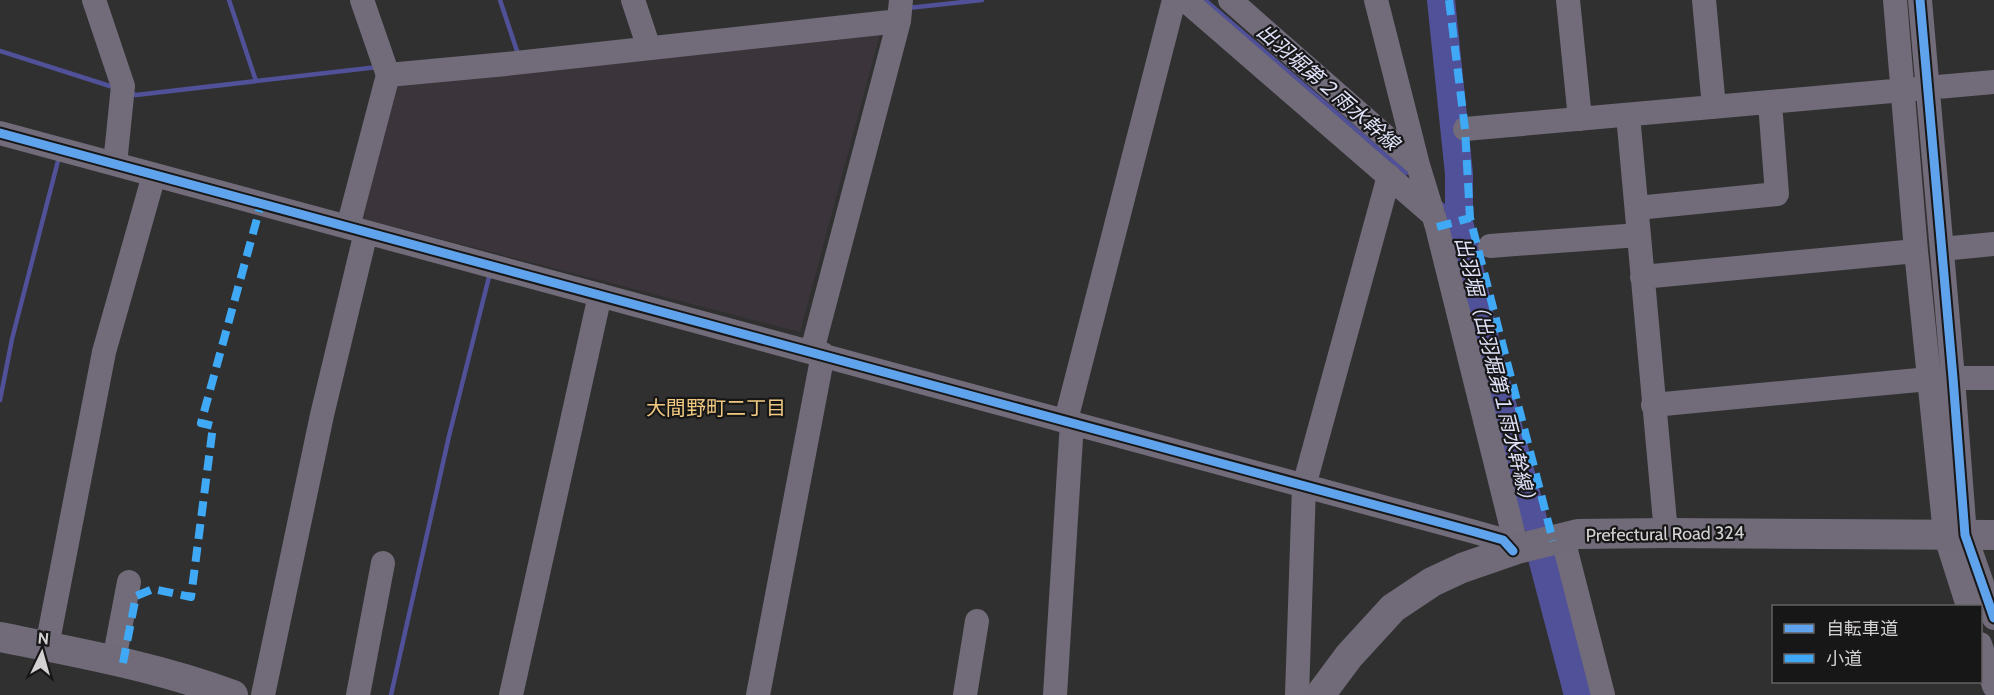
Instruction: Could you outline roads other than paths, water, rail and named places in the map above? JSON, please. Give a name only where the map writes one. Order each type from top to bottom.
[{"type":"main road","name":"Prefectural Road 324","points":[[1320,695],[1349,656],[1393,608],[1432,582],[1462,568],[1515,550],[1578,534],[1968,535]]},
{"type":"main road","points":[[0,637],[114,660],[184,678],[233,695]]},
{"type":"street","points":[[94,0],[123,86],[115,164]]},
{"type":"street","points":[[263,695],[322,415],[388,75],[362,0]]},
{"type":"street","points":[[633,0],[649,48]]},
{"type":"street","points":[[1055,695],[1069,421],[1174,0]]},
{"type":"street","points":[[1185,0],[1432,214]]},
{"type":"street","points":[[1230,0],[1418,165]]},
{"type":"street","points":[[1376,0],[1432,214],[1515,550]]},
{"type":"street","points":[[1568,0],[1580,119]]},
{"type":"street","points":[[1704,0],[1714,107]]},
{"type":"street","points":[[1895,0],[1929,380],[1968,535],[1994,618]]},
{"type":"street","points":[[1920,0],[1968,535],[1968,605]]},
{"type":"street","points":[[388,75],[649,48],[903,5],[817,353],[758,695]]},
{"type":"street","points":[[1465,129],[1994,82]]},
{"type":"street","points":[[1637,208],[1777,194],[1770,103]]},
{"type":"street","points":[[1628,115],[1666,533]]},
{"type":"street","points":[[0,133],[1503,540],[1515,550]]},
{"type":"street","points":[[47,646],[104,352],[154,175]]},
{"type":"street","points":[[1297,695],[1304,486],[1389,176]]},
{"type":"street","points":[[1490,246],[1639,235]]},
{"type":"street","points":[[1942,249],[1994,244]]},
{"type":"street","points":[[1642,278],[1916,251]]},
{"type":"street","points":[[511,695],[600,295]]},
{"type":"street","points":[[1953,378],[1994,378]]},
{"type":"street","points":[[1653,405],[1929,380]]},
{"type":"street","points":[[1563,538],[1603,695]]},
{"type":"street","points":[[358,695],[383,563]]},
{"type":"street","points":[[114,660],[129,582]]},
{"type":"street","points":[[965,695],[977,621]]},
{"type":"street","points":[[1982,650],[1994,686]]},
{"type":"waterway","points":[[229,0],[256,81]]},
{"type":"waterway","points":[[500,0],[517,51]]},
{"type":"waterway","points":[[908,8],[982,0]]},
{"type":"waterway","name":"出羽堀第２雨水幹線","points":[[1205,0],[1406,173]]},
{"type":"waterway","name":"出羽堀（出羽堀第１雨水幹線）","points":[[1441,0],[1459,174],[1459,219]]},
{"type":"waterway","points":[[0,51],[116,88]]},
{"type":"waterway","points":[[130,93],[136,95],[378,67]]},
{"type":"waterway","points":[[0,400],[12,339],[59,157]]},
{"type":"waterway","name":"出羽堀第２雨水幹線","points":[[1440,203],[1459,219]]},
{"type":"waterway","name":"出羽堀（出羽堀第１雨水幹線）","points":[[1460,226],[1488,352],[1533,519]]},
{"type":"waterway","points":[[391,695],[449,436],[490,273]]},
{"type":"waterway","name":"出羽堀（出羽堀第１雨水幹線）","points":[[1542,558],[1578,695]]},
{"type":"district","name":"大間野町二丁目","points":[[716,408]]}]
